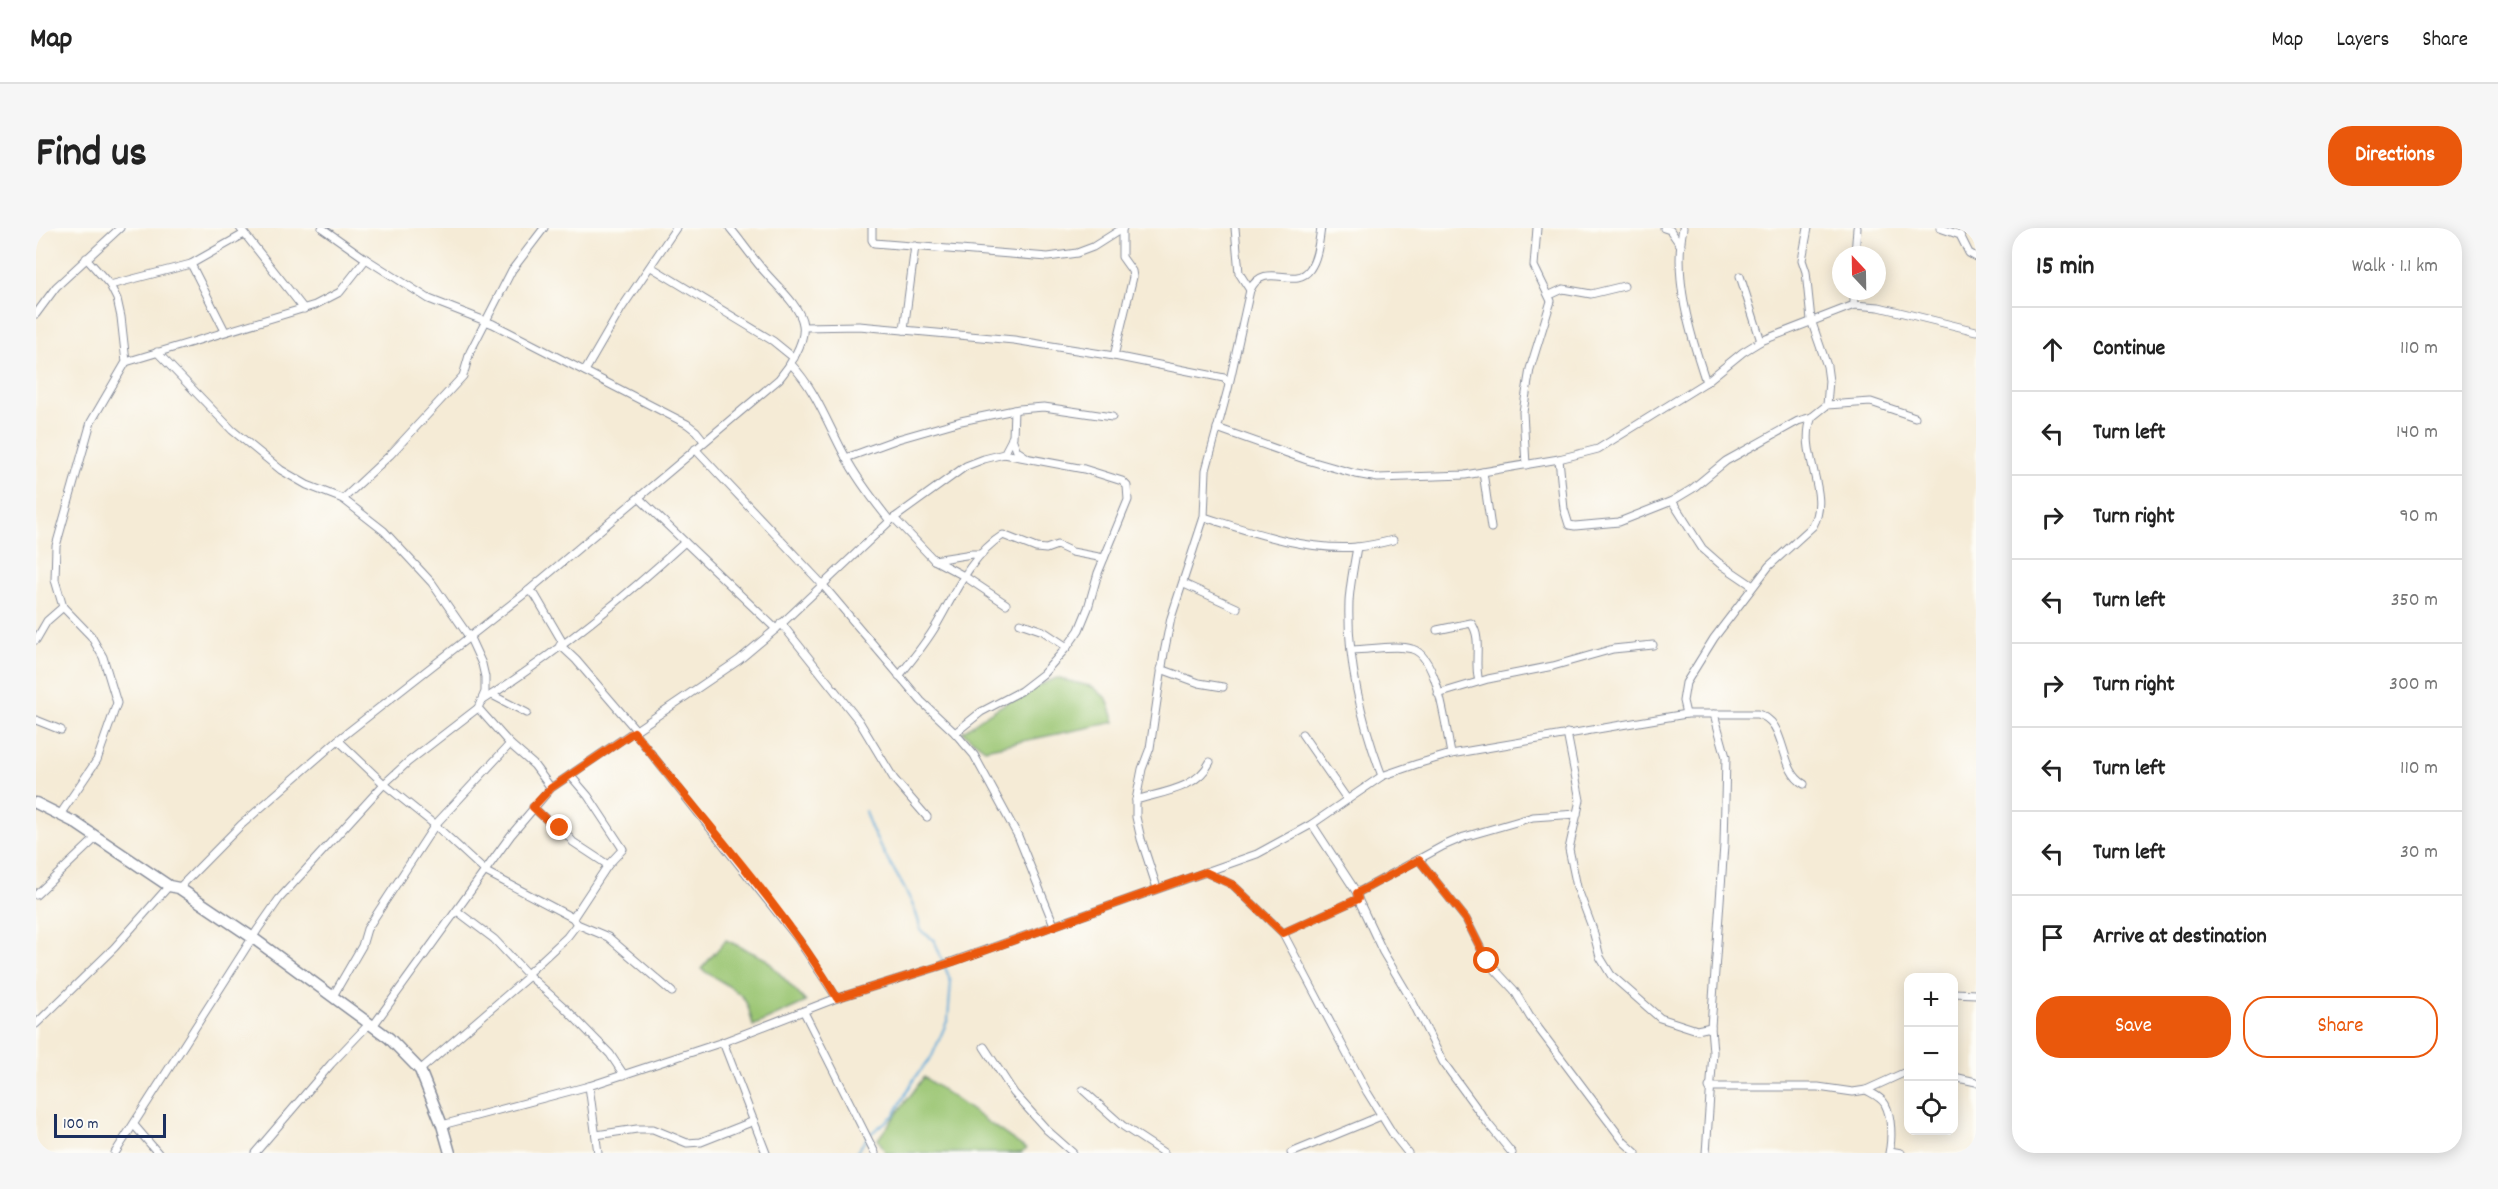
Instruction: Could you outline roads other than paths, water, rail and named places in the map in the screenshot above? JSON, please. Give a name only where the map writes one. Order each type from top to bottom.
[{"type":"main road","points":[[36,803],[74,822],[253,938],[389,1038],[420,1070],[442,1125],[450,1153]]},
{"type":"street","points":[[36,314],[56,286],[120,228]]},
{"type":"street","points":[[322,228],[429,299],[485,321],[585,371],[687,424],[704,441]]},
{"type":"street","points":[[343,499],[390,455],[463,376],[470,352],[512,270],[544,228]]},
{"type":"street","points":[[585,371],[621,309],[676,228]]},
{"type":"street","points":[[36,1024],[174,887],[338,740],[528,591],[695,448],[779,380],[793,361],[804,327],[801,317],[730,228]]},
{"type":"street","points":[[872,228],[874,243],[1048,257],[1077,253],[1093,247],[1122,229]]},
{"type":"street","points":[[1235,228],[1239,273],[1250,290]]},
{"type":"street","points":[[1157,888],[1141,839],[1136,817],[1136,800],[1142,770],[1150,748],[1171,618],[1204,517],[1206,470],[1250,290],[1254,281],[1260,276],[1294,277],[1309,272],[1321,228]]},
{"type":"street","points":[[1526,465],[1523,412],[1530,369],[1550,309],[1550,295],[1534,266],[1537,228]]},
{"type":"street","points":[[1664,228],[1670,230],[1681,246]]},
{"type":"street","points":[[1683,228],[1682,288],[1688,326],[1706,382]]},
{"type":"street","points":[[1808,228],[1802,260],[1806,272],[1811,320],[1827,366],[1829,381],[1827,405]]},
{"type":"street","points":[[1856,246],[1857,228]]},
{"type":"street","points":[[1940,228],[1960,235],[1969,253],[1976,257]]},
{"type":"street","points":[[1114,356],[1133,277],[1132,271],[1122,257],[1122,229]]},
{"type":"street","points":[[110,285],[191,264],[242,231],[304,309]]},
{"type":"street","points":[[903,330],[915,246]]},
{"type":"street","points":[[59,816],[97,759],[117,703],[103,657],[91,636],[63,608],[55,580],[56,546],[91,422],[126,362],[122,318],[110,285],[86,258]]},
{"type":"street","points":[[126,362],[304,309],[330,298],[340,292],[366,259]]},
{"type":"street","points":[[191,264],[225,331]]},
{"type":"street","points":[[651,267],[773,341],[793,361],[819,404],[846,458],[892,520],[934,560],[964,576],[1006,604]]},
{"type":"street","points":[[1740,276],[1761,341]]},
{"type":"street","points":[[1550,295],[1563,289],[1591,294],[1624,286]]},
{"type":"street","points":[[1854,300],[1854,305]]},
{"type":"street","points":[[1217,428],[1307,460],[1378,478],[1483,472],[1559,459],[1598,449],[1706,382],[1743,352],[1761,341],[1854,305],[1879,307],[1976,331]]},
{"type":"street","points":[[804,327],[859,327],[1014,340],[1114,356],[1224,378],[1229,382]]},
{"type":"street","points":[[157,352],[232,430],[281,470],[308,485],[343,499],[384,531],[424,574],[470,638],[482,664],[485,677],[480,705],[510,744],[534,765],[551,788]]},
{"type":"street","points":[[1559,459],[1564,509],[1569,525],[1619,522],[1672,501],[1747,448],[1798,421],[1812,417],[1827,405],[1871,402],[1915,417]]},
{"type":"street","points":[[846,458],[898,439],[962,421],[1014,410],[1044,407],[1112,417]]},
{"type":"street","points":[[1004,454],[1012,438],[1014,410]]},
{"type":"street","points":[[1686,714],[1683,701],[1686,683],[1714,638],[1769,566],[1813,526],[1818,517],[1817,484],[1810,458],[1809,426],[1812,417]]},
{"type":"street","points":[[1012,438],[1017,451],[1027,458]]},
{"type":"street","points":[[695,448],[822,584],[935,716],[955,733],[974,755],[1018,836],[1054,925]]},
{"type":"street","points":[[255,1153],[331,1064],[371,1025],[533,807],[551,788],[739,660],[892,520],[966,466],[1004,454],[1084,469],[1117,479],[1127,486],[1128,500],[1104,558],[1079,630],[1067,648],[1043,674],[1021,691],[981,712],[955,733]]},
{"type":"street","points":[[1483,472],[1491,528]]},
{"type":"street","points":[[639,498],[778,626],[859,721],[894,779],[927,816]]},
{"type":"street","points":[[1672,501],[1702,548],[1719,563],[1753,585]]},
{"type":"street","points":[[1204,517],[1304,544],[1357,547],[1393,540]]},
{"type":"street","points":[[899,676],[937,624],[964,576],[982,554],[1003,535],[1036,548],[1046,549],[1057,545],[1072,552],[1104,558]]},
{"type":"street","points":[[115,1153],[279,899],[384,784],[492,695],[529,671],[685,542]]},
{"type":"street","points":[[1357,547],[1349,600],[1356,690],[1369,741],[1382,776]]},
{"type":"street","points":[[934,560],[982,554]]},
{"type":"street","points":[[1184,584],[1237,608]]},
{"type":"street","points":[[528,591],[535,595],[561,644],[635,731],[771,904],[798,939],[837,998]]},
{"type":"street","points":[[36,640],[47,621],[63,608]]},
{"type":"street","points":[[1020,623],[1043,631],[1067,648]]},
{"type":"street","points":[[1437,630],[1471,623],[1477,635],[1476,669],[1479,681]]},
{"type":"street","points":[[1438,694],[1479,681],[1553,666],[1613,649],[1653,645]]},
{"type":"street","points":[[1352,650],[1392,647],[1414,649],[1422,654],[1429,662],[1451,754]]},
{"type":"street","points":[[1161,669],[1199,683],[1223,687]]},
{"type":"street","points":[[492,695],[527,713]]},
{"type":"street","points":[[442,1125],[624,1075],[723,1042],[837,998],[953,962],[1257,854],[1312,824],[1382,776],[1451,754],[1686,714],[1756,714],[1773,724],[1790,771],[1796,780],[1804,784]]},
{"type":"street","points":[[1706,1153],[1712,1041],[1707,1028],[1724,846],[1726,757],[1714,714]]},
{"type":"street","points":[[36,720],[61,730]]},
{"type":"street","points":[[1567,733],[1580,800],[1569,849],[1577,887],[1600,957],[1611,975],[1660,1018],[1686,1027],[1707,1028]]},
{"type":"street","points":[[1302,734],[1347,799]]},
{"type":"street","points":[[338,740],[384,784],[435,825],[486,872],[608,937],[672,992]]},
{"type":"street","points":[[333,996],[362,946],[367,929],[435,825],[510,744]]},
{"type":"street","points":[[1136,800],[1192,783],[1201,776],[1209,762]]},
{"type":"street","points":[[420,1070],[528,975],[567,937],[608,865],[621,852],[623,846],[588,796],[570,775]]},
{"type":"street","points":[[533,807],[550,823],[564,831],[573,842],[608,865]]},
{"type":"street","points":[[1283,933],[1358,896],[1464,837],[1533,817],[1576,814]]},
{"type":"street","points":[[1312,824],[1358,896],[1383,952],[1412,1001],[1443,1062],[1512,1153]]},
{"type":"street","points":[[36,895],[97,837]]},
{"type":"street","points":[[1419,860],[1466,919],[1487,961],[1514,990],[1553,1049],[1624,1142],[1636,1153]]},
{"type":"street","points":[[1205,872],[1233,885],[1283,933],[1366,1092],[1408,1153]]},
{"type":"street","points":[[457,911],[494,939],[528,975],[565,1008],[610,1054],[624,1075]]},
{"type":"street","points":[[1958,993],[1976,994]]},
{"type":"street","points":[[804,1012],[875,1153]]},
{"type":"street","points":[[723,1042],[766,1153]]},
{"type":"street","points":[[984,1047],[1014,1093],[1047,1130],[1073,1153]]},
{"type":"street","points":[[1709,1087],[1818,1087],[1853,1092],[1866,1090],[1904,1073]]},
{"type":"street","points":[[1958,1078],[1976,1082]]},
{"type":"street","points":[[589,1086],[598,1153]]},
{"type":"street","points":[[1083,1090],[1123,1126],[1164,1153]]},
{"type":"street","points":[[1866,1090],[1880,1098],[1886,1105],[1889,1119],[1890,1152],[1901,1153]]},
{"type":"street","points":[[1291,1153],[1381,1116]]},
{"type":"street","points":[[596,1135],[653,1129],[687,1143],[701,1142],[754,1120]]},
{"type":"street","points":[[134,1125],[158,1153]]},
{"type":"waterway","points":[[856,1153],[869,1135],[894,1115],[914,1079],[932,1056],[948,1019],[951,982],[934,940],[921,931],[917,915],[878,842],[865,811]]}]
